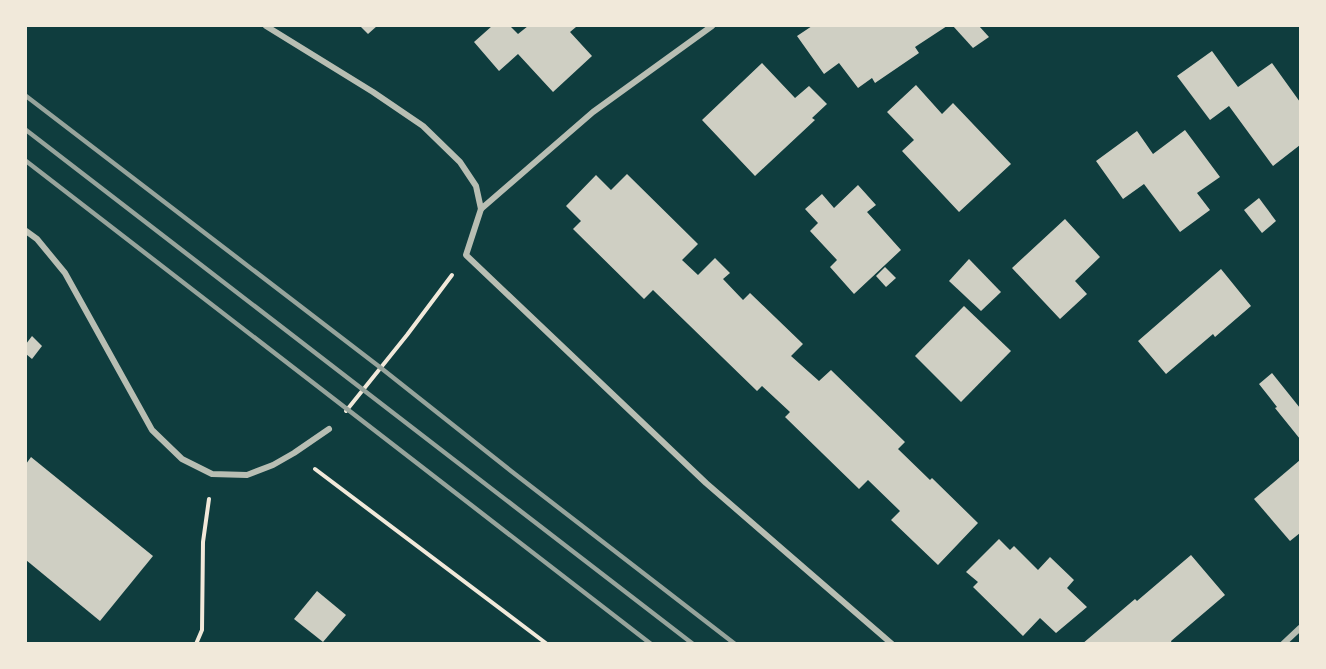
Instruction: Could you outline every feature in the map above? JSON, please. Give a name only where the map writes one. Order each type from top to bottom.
[{"type":"street","points":[[266,26],[373,92],[423,126],[460,162],[476,186],[481,209],[466,255],[706,483],[892,644]]},
{"type":"street","points":[[481,209],[593,112],[712,26]]},
{"type":"street","points":[[26,231],[37,239],[65,273],[152,430],[182,459],[212,474],[247,475],[273,465],[329,429]]},
{"type":"street","points":[[1283,644],[1300,628]]},
{"type":"path","points":[[329,429],[348,410],[394,352],[466,255]]},
{"type":"path","points":[[294,453],[547,644]]},
{"type":"path","points":[[196,644],[202,630],[203,542],[212,474]]},
{"type":"building","points":[[360,26],[377,26],[368,34]]},
{"type":"building","points":[[492,26],[510,26],[518,34],[528,26],[574,26],[576,27],[570,32],[592,56],[553,92],[518,54],[499,71],[474,42]]},
{"type":"building","points":[[812,26],[947,26],[915,47],[919,53],[875,83],[872,78],[858,88],[839,63],[824,74],[797,36]]},
{"type":"building","points":[[953,26],[979,26],[989,37],[973,48]]},
{"type":"building","points":[[1212,51],[1238,87],[1272,63],[1300,102],[1300,145],[1273,166],[1229,106],[1210,120],[1177,76]]},
{"type":"building","points":[[762,63],[795,98],[809,86],[827,104],[812,118],[815,120],[755,176],[702,120]]},
{"type":"building","points":[[916,85],[942,114],[953,103],[1011,164],[959,212],[902,151],[914,140],[887,112]]},
{"type":"building","points":[[1185,130],[1220,177],[1197,193],[1210,210],[1180,232],[1144,184],[1123,199],[1096,161],[1137,131],[1153,154]]},
{"type":"building","points":[[627,174],[698,244],[682,260],[698,275],[715,258],[730,273],[723,279],[743,300],[750,293],[803,344],[791,356],[819,381],[831,370],[905,442],[898,449],[978,523],[938,565],[891,520],[900,511],[868,480],[859,489],[785,417],[790,412],[762,386],[757,391],[653,290],[644,299],[573,229],[581,221],[566,206],[596,175],[611,190]]},
{"type":"building","points":[[858,185],[876,205],[867,212],[901,250],[854,294],[830,267],[837,260],[810,231],[818,223],[805,209],[822,194],[834,208]]},
{"type":"building","points":[[1259,198],[1276,221],[1262,233],[1244,210]]},
{"type":"building","points":[[1065,219],[1100,257],[1075,281],[1087,294],[1060,319],[1012,268]]},
{"type":"building","points":[[969,259],[1001,292],[981,311],[949,281]]},
{"type":"building","points":[[885,267],[896,278],[886,287],[876,276]]},
{"type":"building","points":[[1221,269],[1251,306],[1215,337],[1213,334],[1166,374],[1138,341]]},
{"type":"building","points":[[964,306],[1011,351],[961,402],[915,356]]},
{"type":"building","points":[[32,336],[42,346],[32,359],[26,354],[26,344]]},
{"type":"building","points":[[1272,373],[1300,408],[1300,439],[1259,384]]},
{"type":"building","points":[[31,457],[153,556],[100,621],[26,560],[26,464]]},
{"type":"building","points":[[1300,460],[1300,533],[1290,541],[1254,499]]},
{"type":"building","points":[[999,539],[1010,550],[1014,546],[1038,570],[1050,557],[1074,580],[1067,588],[1087,607],[1056,633],[1040,618],[1023,636],[973,587],[978,582],[966,572]]},
{"type":"building","points":[[1191,555],[1225,595],[1171,641],[1172,644],[1082,644],[1135,599],[1137,601]]},
{"type":"building","points":[[317,591],[346,615],[323,642],[294,619]]},
{"type":"railway","points":[[26,96],[381,368],[735,644]]},
{"type":"railway","points":[[26,130],[693,644]]},
{"type":"railway","points":[[26,161],[651,644]]}]
